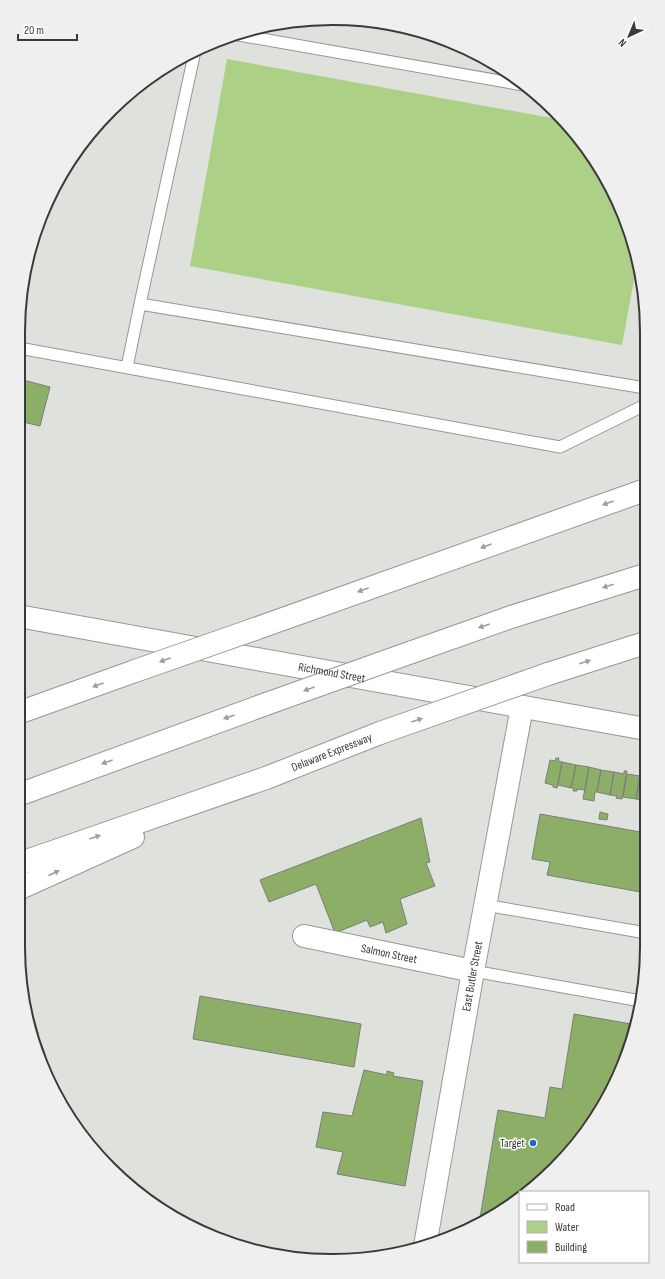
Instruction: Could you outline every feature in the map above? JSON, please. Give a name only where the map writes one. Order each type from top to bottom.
[{"type":"main road","points":[[25,710],[640,492]]},
{"type":"main road","points":[[25,792],[266,704],[525,612],[640,577]]},
{"type":"main road","name":"Richmond Street","points":[[25,617],[640,728]]},
{"type":"main road","name":"Delaware Expressway","points":[[25,862],[266,778],[380,733],[548,674],[640,645]]},
{"type":"main road","name":"East Butler Street","points":[[426,1240],[473,971],[522,707]]},
{"type":"main road","points":[[25,886],[266,778]]},
{"type":"main road","name":"Salmon Street","points":[[304,936],[473,971]]},
{"type":"lane","points":[[248,37],[511,83]]},
{"type":"lane","points":[[127,367],[193,58]]},
{"type":"lane","points":[[140,304],[640,387]]},
{"type":"lane","points":[[25,349],[560,447],[640,407]]},
{"type":"lane","points":[[485,905],[640,932]]},
{"type":"lane","points":[[473,971],[635,1000]]},
{"type":"water","points":[[227,59],[553,118],[576,145],[599,179],[608,196],[624,234],[630,253],[635,276],[622,345],[190,266]]},
{"type":"building","points":[[25,381],[50,387],[40,426],[25,422]]},
{"type":"building","points":[[556,758],[559,758],[558,761],[562,762],[557,788],[553,787],[553,785],[545,783],[550,760],[555,761]]},
{"type":"building","points":[[562,762],[576,765],[571,788],[558,785]]},
{"type":"building","points":[[576,765],[589,767],[585,790],[577,789],[577,791],[573,791],[574,788],[571,788]]},
{"type":"building","points":[[589,767],[601,770],[594,801],[583,799]]},
{"type":"building","points":[[601,770],[614,772],[610,795],[597,792]]},
{"type":"building","points":[[624,771],[627,771],[622,799],[616,798],[617,796],[610,795],[614,772],[624,774]]},
{"type":"building","points":[[627,774],[640,776],[636,799],[623,797]]},
{"type":"building","points":[[640,776],[640,800],[636,799]]},
{"type":"building","points":[[600,812],[608,814],[607,820],[599,819]]},
{"type":"building","points":[[540,814],[640,832],[640,892],[547,875],[550,862],[532,859]]},
{"type":"building","points":[[421,818],[430,862],[426,863],[435,886],[400,899],[407,924],[386,933],[383,922],[370,927],[367,920],[335,933],[316,884],[269,902],[260,880]]},
{"type":"building","points":[[200,996],[361,1024],[354,1067],[193,1039]]},
{"type":"building","name":"Target","points":[[574,1014],[630,1024],[617,1064],[608,1083],[599,1100],[576,1134],[564,1149],[535,1178],[503,1202],[480,1216],[498,1110],[545,1118],[550,1087],[562,1089]]},
{"type":"building","points":[[364,1070],[387,1075],[387,1071],[394,1073],[393,1076],[423,1081],[405,1186],[337,1174],[343,1152],[316,1147],[323,1112],[352,1116]]},
{"type":"place","name":"Target","points":[[533,1143]]}]
